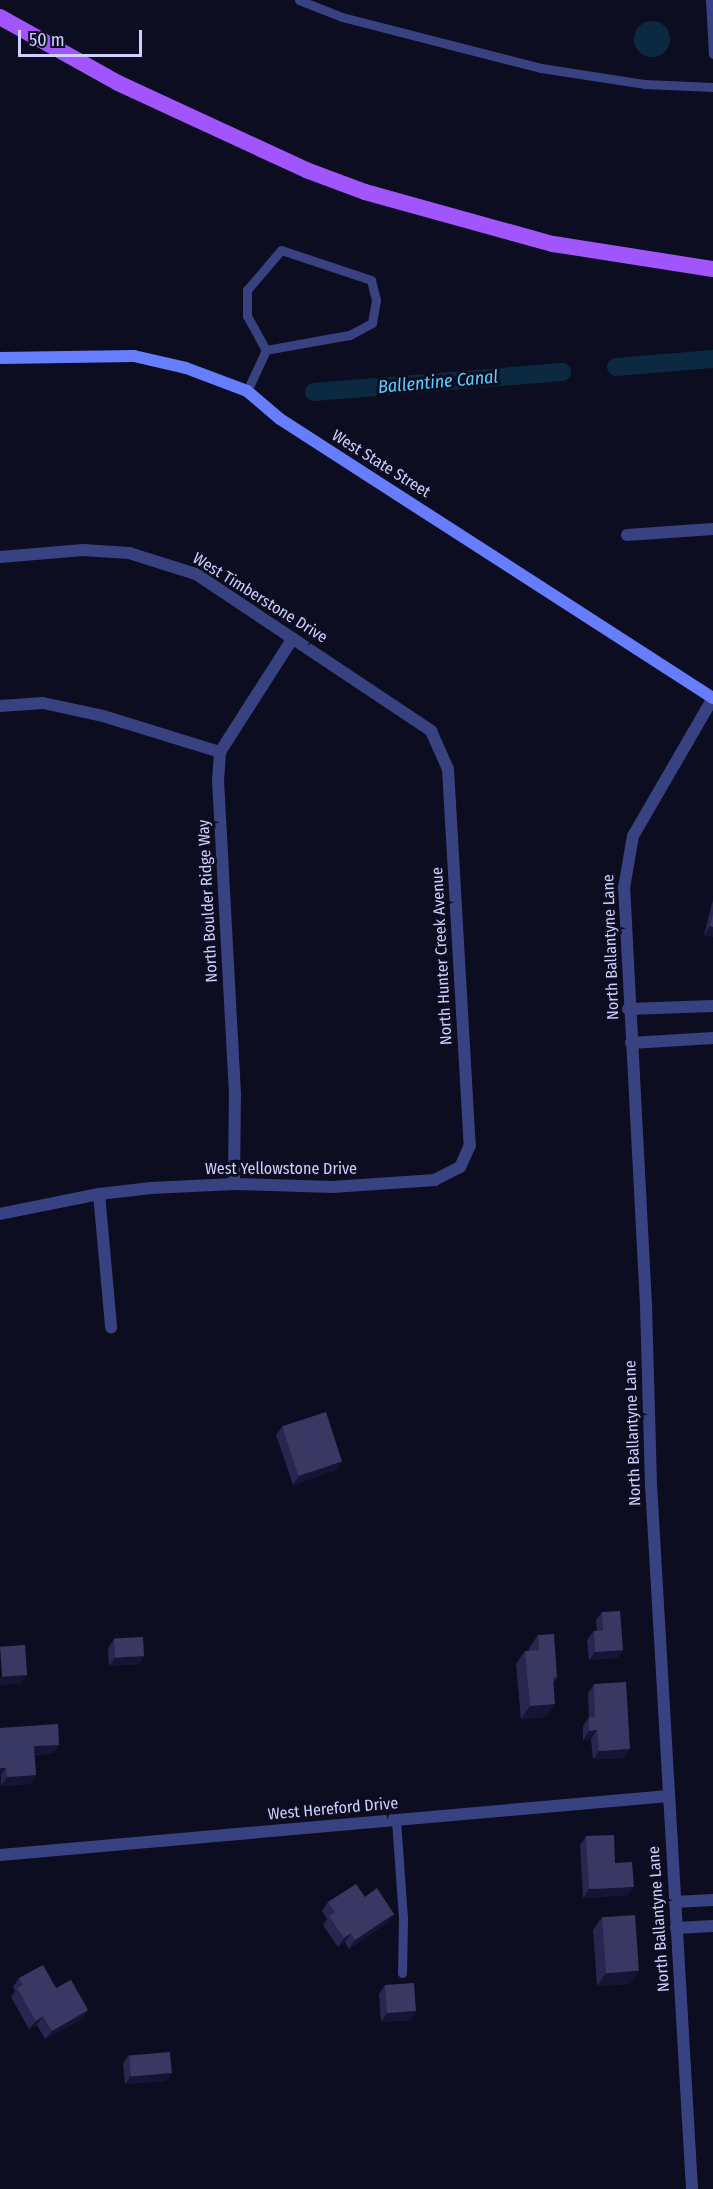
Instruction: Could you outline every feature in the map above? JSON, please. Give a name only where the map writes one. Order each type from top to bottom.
[{"type":"main road","points":[[0,17],[118,82],[306,170],[365,192],[554,244],[713,270]]},
{"type":"main road","name":"West State Street","points":[[0,358],[134,356],[186,368],[247,391],[280,419],[713,698]]},
{"type":"street","points":[[627,536],[713,529]]},
{"type":"street","name":"West Timberstone Drive","points":[[0,557],[83,550],[129,552],[166,562],[196,574],[420,720],[440,743]]},
{"type":"street","name":"North Boulder Ridge Way","points":[[234,1184],[235,1094],[218,781],[220,752],[293,638]]},
{"type":"street","name":"North Ballantyne Lane","points":[[692,2189],[668,1796],[628,1009],[626,860],[650,803],[713,698]]},
{"type":"street","points":[[0,705],[44,703],[103,716],[220,752]]},
{"type":"street","name":"North Hunter Creek Avenue","points":[[440,743],[448,769],[470,1145],[460,1167]]},
{"type":"street","points":[[628,1009],[713,1006]]},
{"type":"street","points":[[631,1043],[713,1038]]},
{"type":"street","name":"West Yellowstone Drive","points":[[0,1214],[99,1194],[234,1184],[332,1187],[423,1181],[449,1175],[460,1167]]},
{"type":"street","points":[[99,1194],[111,1327]]},
{"type":"street","name":"West Hereford Drive","points":[[0,1855],[668,1796]]},
{"type":"street","points":[[674,1902],[713,1900]]},
{"type":"street","points":[[676,1928],[713,1926]]},
{"type":"lane","points":[[298,0],[342,17],[541,68],[644,84],[713,87]]},
{"type":"lane","points":[[710,0],[713,54]]},
{"type":"lane","points":[[281,250],[371,280],[376,300],[372,323],[349,335],[266,350],[247,316],[247,290],[281,250]]},
{"type":"lane","points":[[247,391],[266,350]]},
{"type":"lane","points":[[396,1820],[403,1918],[402,1974]]},
{"type":"water","points":[[652,21],[665,26],[670,39],[665,52],[652,57],[639,52],[634,39],[639,26]]},
{"type":"building","points":[[326,1412],[342,1461],[298,1476],[282,1426]]},
{"type":"building","points":[[620,1611],[623,1650],[595,1652],[594,1631],[603,1631],[602,1612]]},
{"type":"building","points":[[554,1634],[557,1677],[553,1677],[555,1704],[530,1706],[525,1651],[539,1650],[538,1635]]},
{"type":"building","points":[[143,1637],[144,1656],[115,1657],[114,1639]]},
{"type":"building","points":[[25,1645],[27,1675],[2,1677],[0,1647]]},
{"type":"building","points":[[626,1682],[630,1749],[599,1751],[597,1730],[589,1731],[589,1717],[595,1717],[594,1684]]},
{"type":"building","points":[[58,1724],[59,1745],[34,1746],[36,1775],[7,1777],[6,1768],[0,1768],[0,1728]]},
{"type":"building","points":[[614,1835],[615,1863],[632,1862],[634,1887],[589,1889],[586,1836]]},
{"type":"building","points":[[356,1884],[365,1897],[377,1888],[394,1914],[355,1940],[351,1933],[344,1938],[329,1916],[335,1912],[328,1902]]},
{"type":"building","points":[[635,1915],[639,1971],[606,1973],[602,1917]]},
{"type":"building","points":[[43,1965],[56,1988],[71,1980],[88,2010],[52,2031],[43,2016],[36,2021],[17,1988],[23,1985],[19,1978]]},
{"type":"building","points":[[414,1983],[416,2011],[387,2013],[385,1985]]},
{"type":"building","points":[[170,2052],[172,2073],[131,2076],[129,2056]]},
{"type":"waterway","name":"Ballentine Canal","points":[[616,367],[713,359]]},
{"type":"waterway","name":"Ballentine Canal","points":[[314,392],[562,372]]}]
